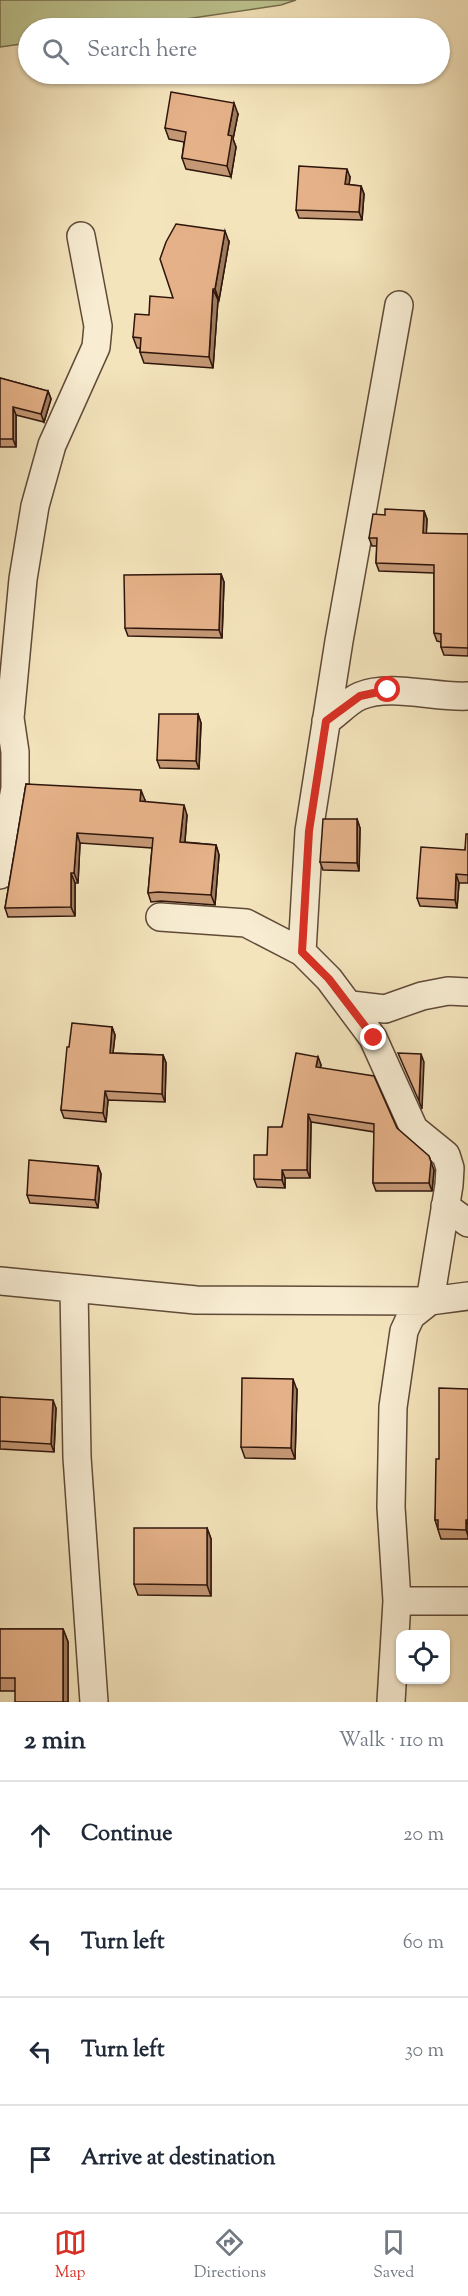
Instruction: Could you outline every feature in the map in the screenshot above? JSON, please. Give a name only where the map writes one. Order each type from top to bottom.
[{"type":"street","points":[[0,875],[15,788],[15,752],[9,718],[23,579],[35,506],[52,445],[96,347],[98,326],[81,236]]},
{"type":"street","points":[[302,952],[309,831],[399,305]]},
{"type":"street","points":[[326,721],[360,696],[388,690],[448,697],[468,696]]},
{"type":"street","points":[[160,917],[246,923],[302,952],[351,1005],[374,1038],[414,1129],[446,1155],[450,1168],[430,1301],[411,1316],[404,1331],[393,1407],[391,1507],[397,1601],[391,1702]]},
{"type":"street","points":[[351,1005],[385,1009],[422,996],[448,991],[468,992]]},
{"type":"street","points":[[374,1038],[385,1009]]},
{"type":"street","points":[[445,1206],[468,1223]]},
{"type":"street","points":[[0,1281],[196,1300],[430,1301],[468,1296]]},
{"type":"street","points":[[74,1289],[77,1457],[94,1702]]},
{"type":"street","points":[[397,1601],[468,1601]]},
{"type":"green space","points":[[0,0],[296,0],[281,5],[192,18],[18,18],[18,44],[0,47]]},
{"type":"building","points":[[171,92],[234,103],[228,135],[232,136],[227,166],[182,158],[186,132],[165,128]]},
{"type":"building","points":[[299,166],[347,169],[345,184],[361,186],[359,212],[296,210]]},
{"type":"building","points":[[176,224],[225,231],[215,289],[213,289],[209,357],[140,352],[141,338],[133,337],[135,314],[149,315],[150,296],[173,298],[160,259]]},
{"type":"building","points":[[0,378],[48,391],[41,414],[13,407],[13,439],[0,439]]},
{"type":"building","points":[[385,509],[424,511],[423,533],[468,534],[468,648],[441,647],[441,634],[434,633],[434,565],[376,563],[377,538],[369,538],[373,514],[385,515]]},
{"type":"building","points":[[221,574],[219,630],[125,628],[124,575]]},
{"type":"building","points":[[159,714],[198,714],[196,761],[157,760]]},
{"type":"building","points":[[26,784],[141,790],[140,801],[184,805],[180,842],[216,845],[211,895],[148,893],[153,838],[77,833],[74,873],[71,873],[71,907],[5,908]]},
{"type":"building","points":[[323,819],[357,819],[357,863],[320,862]]},
{"type":"building","points":[[466,834],[468,834],[468,875],[456,874],[455,900],[417,898],[421,847],[465,850]]},
{"type":"building","points":[[72,1023],[112,1027],[110,1053],[163,1055],[162,1094],[105,1091],[103,1113],[61,1110],[67,1047],[69,1047]]},
{"type":"building","points":[[296,1053],[318,1057],[316,1067],[374,1076],[397,1128],[429,1156],[431,1162],[429,1183],[373,1183],[374,1124],[308,1114],[307,1170],[282,1170],[282,1180],[254,1179],[254,1155],[267,1155],[268,1127],[282,1127]]},
{"type":"building","points":[[398,1053],[421,1054],[419,1101]]},
{"type":"building","points":[[29,1160],[98,1166],[95,1200],[27,1195]]},
{"type":"building","points":[[242,1378],[293,1379],[291,1448],[241,1447]]},
{"type":"building","points":[[439,1388],[468,1389],[468,1520],[466,1520],[466,1530],[438,1529],[438,1520],[435,1520],[436,1459],[439,1459]]},
{"type":"building","points":[[0,1397],[53,1400],[51,1444],[0,1441]]},
{"type":"building","points":[[134,1528],[207,1528],[207,1585],[134,1584]]},
{"type":"building","points":[[0,1629],[63,1629],[63,1702],[15,1702],[15,1678],[0,1678]]},
{"type":"route","points":[[374,1038],[351,1005],[302,952],[309,831],[326,721],[360,696],[388,690]]}]
